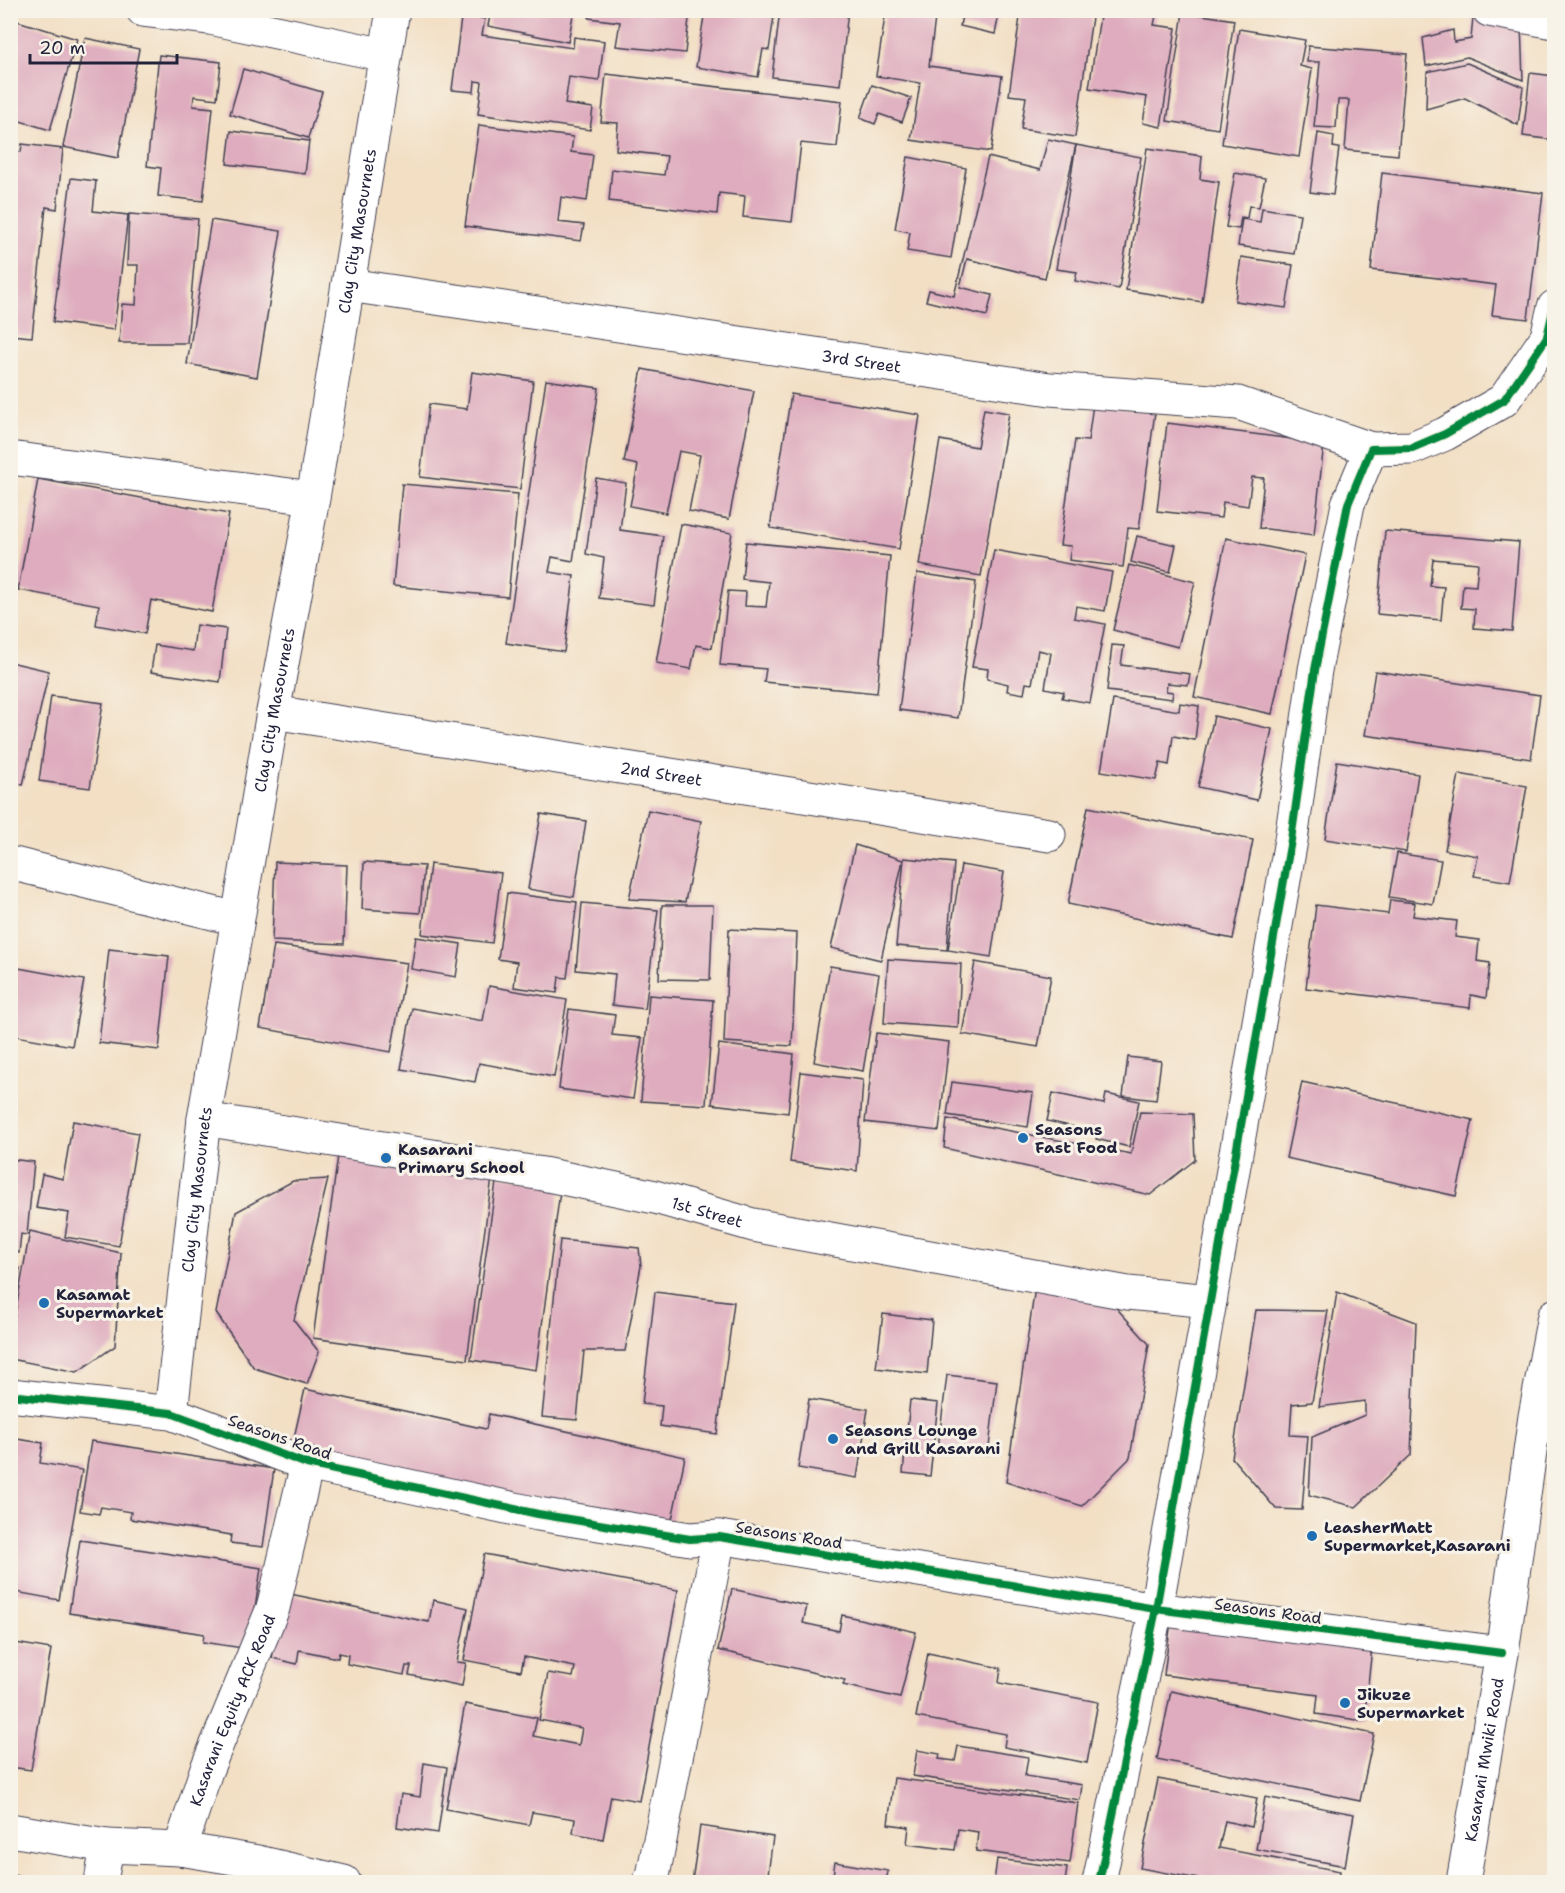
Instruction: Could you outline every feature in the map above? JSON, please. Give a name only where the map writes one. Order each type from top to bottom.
[{"type":"street","points":[[143,10],[210,18],[385,55]]},
{"type":"street","name":"Clay City Masournets","points":[[171,1413],[204,1119],[273,712],[313,498],[393,10]]},
{"type":"street","points":[[1489,10],[1554,22]]},
{"type":"street","name":"3rd Street","points":[[348,285],[1050,388],[1238,403],[1371,449]]},
{"type":"street","points":[[1099,1882],[1156,1609],[1292,840],[1316,670],[1348,504],[1371,449],[1412,448],[1445,435],[1504,400],[1547,337],[1554,307]]},
{"type":"street","points":[[10,458],[313,498]]},
{"type":"street","name":"2nd Street","points":[[273,712],[1049,835]]},
{"type":"street","points":[[10,863],[237,919]]},
{"type":"street","name":"1st Street","points":[[204,1119],[543,1174],[655,1197],[753,1225],[1117,1291],[1210,1301]]},
{"type":"street","name":"Kasarani Mwiki Road","points":[[1463,1882],[1502,1653],[1535,1416],[1554,1316]]},
{"type":"street","name":"Seasons Road","points":[[10,1395],[171,1413],[307,1464],[538,1514],[690,1539],[719,1537],[1156,1609],[1502,1653]]},
{"type":"street","name":"Kasarani Equity ACK Road","points":[[180,1849],[206,1771],[273,1608],[307,1464]]},
{"type":"street","points":[[649,1882],[653,1876],[719,1537]]},
{"type":"street","points":[[10,1830],[107,1846],[180,1849],[258,1862],[344,1882]]},
{"type":"street","points":[[101,1882],[107,1846]]},
{"type":"building","points":[[462,10],[475,10],[474,17],[485,19],[482,35],[573,48],[574,37],[604,41],[599,81],[569,77],[565,104],[593,108],[590,130],[478,114],[482,82],[475,81],[474,92],[452,90]]},
{"type":"building","points":[[491,10],[574,10],[568,42],[488,26]]},
{"type":"building","points":[[590,10],[690,10],[685,53],[616,46],[620,22],[589,18]]},
{"type":"building","points":[[705,10],[775,10],[769,50],[763,49],[758,77],[696,67]]},
{"type":"building","points":[[780,10],[848,10],[840,85],[772,77]]},
{"type":"building","points":[[886,10],[936,10],[929,66],[1002,76],[991,152],[911,140],[920,83],[876,76]]},
{"type":"building","points":[[963,10],[1000,10],[995,34],[960,26]]},
{"type":"building","points":[[1021,10],[1093,10],[1075,137],[1021,129],[1026,97],[1009,95]]},
{"type":"building","points":[[1101,10],[1157,11],[1154,25],[1176,28],[1161,127],[1143,123],[1147,97],[1089,88]]},
{"type":"building","points":[[1183,12],[1234,20],[1218,129],[1167,121]]},
{"type":"building","points":[[1473,17],[1521,24],[1523,80],[1467,57],[1426,66],[1423,38],[1453,30],[1454,42],[1471,39]]},
{"type":"building","points":[[14,20],[77,39],[50,130],[10,118],[10,31]]},
{"type":"building","points":[[1239,29],[1305,40],[1300,66],[1312,69],[1299,157],[1222,144]]},
{"type":"building","points":[[85,38],[139,49],[118,158],[63,147]]},
{"type":"building","points":[[1308,46],[1407,54],[1398,155],[1345,150],[1349,100],[1338,100],[1336,128],[1314,127],[1320,62],[1307,62]]},
{"type":"building","points":[[159,55],[221,62],[217,99],[194,96],[193,106],[213,108],[203,201],[158,196],[161,168],[147,166]]},
{"type":"building","points":[[1467,63],[1523,87],[1518,125],[1465,98],[1426,109],[1427,72]]},
{"type":"building","points":[[243,69],[322,92],[308,138],[230,114]]},
{"type":"building","points":[[1530,73],[1554,76],[1554,140],[1523,136]]},
{"type":"building","points":[[606,74],[842,101],[837,147],[801,143],[792,222],[743,217],[745,196],[719,193],[717,214],[609,201],[612,169],[664,175],[667,156],[616,150],[618,123],[601,122]]},
{"type":"building","points":[[872,85],[911,98],[902,122],[879,114],[875,124],[860,118]]},
{"type":"building","points":[[479,125],[573,137],[571,152],[593,155],[587,201],[561,197],[558,222],[584,225],[581,241],[465,226]]},
{"type":"building","points":[[231,131],[309,141],[305,174],[227,164]]},
{"type":"building","points":[[1318,133],[1334,136],[1333,147],[1339,148],[1333,195],[1310,192]]},
{"type":"building","points":[[1048,139],[1076,145],[1045,278],[967,259],[960,287],[992,295],[987,316],[926,301],[929,290],[954,296],[988,157],[1040,170]]},
{"type":"building","points":[[22,144],[63,149],[57,209],[46,207],[32,337],[10,335],[10,151],[21,152]]},
{"type":"building","points":[[1076,145],[1141,157],[1119,289],[1075,281],[1077,272],[1056,269]]},
{"type":"building","points":[[1147,148],[1202,156],[1200,179],[1219,182],[1202,302],[1126,290]]},
{"type":"building","points":[[908,157],[966,168],[951,258],[907,251],[910,232],[895,229]]},
{"type":"building","points":[[1235,173],[1265,178],[1259,207],[1249,206],[1247,218],[1241,217],[1239,229],[1226,227]]},
{"type":"building","points":[[1382,173],[1543,193],[1528,319],[1492,315],[1496,285],[1371,270]]},
{"type":"building","points":[[71,178],[96,181],[93,211],[128,215],[114,330],[53,322]]},
{"type":"building","points":[[1262,208],[1300,214],[1294,254],[1238,246],[1242,219],[1260,222]]},
{"type":"building","points":[[129,214],[198,219],[187,343],[119,343],[122,304],[136,305],[138,265],[127,265]]},
{"type":"building","points":[[211,220],[281,231],[257,377],[187,364]]},
{"type":"building","points":[[1241,257],[1293,265],[1286,308],[1235,301]]},
{"type":"building","points":[[642,369],[754,391],[729,519],[689,511],[700,455],[679,451],[666,513],[630,506],[638,465],[624,462]]},
{"type":"building","points":[[472,372],[533,381],[520,489],[420,477],[429,404],[467,409]]},
{"type":"building","points":[[546,380],[599,388],[573,561],[552,557],[549,572],[574,576],[564,652],[506,643]]},
{"type":"building","points":[[791,394],[920,415],[899,549],[770,528]]},
{"type":"building","points":[[1093,404],[1155,412],[1139,529],[1128,528],[1123,567],[1069,560],[1071,546],[1060,545],[1075,440],[1088,441]]},
{"type":"building","points":[[984,409],[1009,413],[981,576],[919,565],[940,440],[977,447]]},
{"type":"building","points":[[1167,423],[1324,443],[1314,535],[1259,528],[1264,478],[1252,477],[1248,506],[1223,502],[1221,518],[1157,511]]},
{"type":"building","points":[[596,478],[626,483],[620,530],[663,536],[654,605],[599,598],[604,558],[586,554]]},
{"type":"building","points":[[38,479],[229,514],[212,612],[151,600],[145,634],[96,625],[99,605],[18,590]]},
{"type":"building","points":[[402,484],[518,494],[508,597],[393,586]]},
{"type":"building","points":[[681,524],[732,533],[712,648],[696,645],[691,669],[656,663]]},
{"type":"building","points":[[1385,531],[1519,542],[1512,631],[1474,628],[1475,609],[1461,608],[1463,585],[1476,586],[1478,563],[1433,559],[1430,586],[1444,587],[1441,620],[1377,614]]},
{"type":"building","points":[[1137,536],[1176,545],[1170,572],[1131,562]]},
{"type":"building","points":[[1226,538],[1305,555],[1272,714],[1194,697]]},
{"type":"building","points":[[746,542],[890,556],[877,693],[764,682],[766,669],[720,665],[728,591],[746,592],[745,606],[766,607],[769,582],[742,579]]},
{"type":"building","points":[[994,550],[1112,572],[1105,611],[1076,606],[1074,618],[1105,624],[1090,703],[1062,698],[1064,692],[1045,688],[1051,653],[1038,650],[1032,684],[1026,683],[1024,694],[1007,691],[1008,684],[987,679],[988,669],[972,667]]},
{"type":"building","points":[[1129,565],[1195,582],[1178,647],[1113,630]]},
{"type":"building","points":[[917,573],[976,582],[958,718],[899,710]]},
{"type":"building","points":[[196,625],[226,629],[220,682],[151,672],[155,645],[193,651]]},
{"type":"building","points":[[1112,645],[1124,646],[1121,665],[1190,674],[1188,685],[1167,683],[1166,691],[1173,692],[1172,699],[1107,691]]},
{"type":"building","points":[[10,662],[49,671],[23,785],[10,782]]},
{"type":"building","points":[[1375,671],[1540,695],[1531,759],[1365,735]]},
{"type":"building","points":[[51,696],[103,703],[90,788],[39,781]]},
{"type":"building","points":[[1113,700],[1179,711],[1180,703],[1199,706],[1195,740],[1173,736],[1169,765],[1160,763],[1156,780],[1101,771]]},
{"type":"building","points":[[1214,716],[1272,729],[1257,800],[1198,787]]},
{"type":"building","points":[[1337,761],[1418,774],[1406,852],[1325,839]]},
{"type":"building","points":[[1459,774],[1527,786],[1510,882],[1474,876],[1478,856],[1445,850]]},
{"type":"building","points":[[1088,807],[1253,840],[1233,939],[1068,904]]},
{"type":"building","points":[[648,810],[701,821],[685,902],[629,899]]},
{"type":"building","points":[[541,814],[586,821],[574,897],[528,889]]},
{"type":"building","points":[[855,845],[903,860],[881,960],[831,948]]},
{"type":"building","points":[[1397,853],[1441,860],[1433,904],[1389,897]]},
{"type":"building","points":[[904,858],[954,863],[947,950],[896,946]]},
{"type":"building","points":[[275,862],[347,865],[344,944],[272,941]]},
{"type":"building","points":[[364,862],[424,866],[420,913],[362,909]]},
{"type":"building","points":[[430,864],[501,873],[492,943],[422,934]]},
{"type":"building","points":[[961,865],[1004,872],[991,957],[948,950]]},
{"type":"building","points":[[507,893],[577,902],[567,978],[559,977],[557,993],[514,987],[517,962],[498,959]]},
{"type":"building","points":[[1390,900],[1415,903],[1413,916],[1457,921],[1455,937],[1479,940],[1477,961],[1490,963],[1486,998],[1471,995],[1470,1008],[1306,988],[1316,905],[1388,914]]},
{"type":"building","points":[[582,903],[658,910],[645,1009],[612,1005],[615,974],[576,970]]},
{"type":"building","points":[[662,905],[713,905],[710,980],[659,979]]},
{"type":"building","points":[[729,929],[797,933],[792,1046],[724,1042]]},
{"type":"building","points":[[416,937],[461,944],[456,977],[411,969]]},
{"type":"building","points":[[274,945],[407,963],[391,1052],[260,1028]]},
{"type":"building","points":[[109,949],[169,956],[159,1050],[99,1043]]},
{"type":"building","points":[[888,959],[961,964],[958,1028],[884,1023]]},
{"type":"building","points":[[975,962],[1051,976],[1038,1047],[962,1034]]},
{"type":"building","points":[[830,966],[879,974],[863,1071],[814,1062]]},
{"type":"building","points":[[13,967],[84,980],[72,1046],[10,1035]]},
{"type":"building","points":[[489,986],[567,1000],[554,1077],[479,1063],[475,1082],[401,1069],[412,1008],[483,1021]]},
{"type":"building","points":[[649,995],[713,1000],[706,1105],[641,1101]]},
{"type":"building","points":[[569,1009],[615,1015],[612,1035],[642,1038],[633,1099],[559,1089]]},
{"type":"building","points":[[876,1033],[949,1042],[939,1131],[865,1122]]},
{"type":"building","points":[[719,1044],[794,1054],[788,1113],[712,1104]]},
{"type":"building","points":[[1128,1057],[1161,1061],[1156,1100],[1123,1096]]},
{"type":"building","points":[[801,1072],[863,1080],[857,1171],[790,1162]]},
{"type":"building","points":[[952,1082],[1033,1093],[1028,1127],[947,1115]]},
{"type":"building","points":[[1302,1082],[1473,1120],[1456,1196],[1286,1158]]},
{"type":"building","points":[[1053,1093],[1104,1104],[1106,1094],[1139,1101],[1129,1147],[1096,1139],[1098,1132],[1047,1121]]},
{"type":"building","points":[[1140,1112],[1193,1114],[1195,1160],[1150,1195],[944,1148],[947,1119],[1131,1154]]},
{"type":"building","points":[[73,1121],[138,1133],[119,1246],[65,1237],[69,1213],[36,1208],[42,1174],[63,1179]]},
{"type":"building","points":[[339,1148],[493,1170],[467,1360],[313,1338]]},
{"type":"building","points":[[10,1159],[34,1162],[27,1235],[21,1234],[19,1253],[10,1252]]},
{"type":"building","points":[[497,1175],[561,1184],[536,1370],[471,1360]]},
{"type":"building","points":[[328,1179],[294,1320],[319,1352],[307,1384],[254,1368],[216,1313],[236,1212],[293,1181]]},
{"type":"building","points":[[30,1231],[121,1253],[115,1346],[77,1372],[10,1359],[10,1342]]},
{"type":"building","points":[[560,1240],[639,1248],[641,1266],[625,1351],[584,1351],[577,1420],[542,1417]]},
{"type":"building","points":[[10,1266],[20,1268],[12,1311],[10,1310]]},
{"type":"building","points":[[1036,1281],[1110,1301],[1149,1344],[1130,1458],[1082,1506],[1006,1482]]},
{"type":"building","points":[[655,1292],[734,1302],[717,1434],[660,1426],[662,1406],[642,1404]]},
{"type":"building","points":[[1337,1292],[1416,1322],[1411,1455],[1356,1507],[1309,1495],[1312,1437],[1365,1415],[1365,1401],[1319,1407]]},
{"type":"building","points":[[1256,1310],[1328,1311],[1312,1402],[1292,1404],[1290,1435],[1308,1436],[1302,1510],[1276,1509],[1232,1458]]},
{"type":"building","points":[[883,1314],[932,1320],[927,1374],[876,1368]]},
{"type":"building","points":[[947,1375],[997,1381],[988,1455],[938,1448]]},
{"type":"building","points":[[305,1389],[486,1429],[489,1414],[685,1457],[669,1534],[291,1451]]},
{"type":"building","name":"Seasons Lounge and Grill Kasarani","points":[[809,1399],[868,1409],[857,1478],[798,1468]]},
{"type":"building","points":[[910,1400],[938,1403],[930,1476],[903,1473]]},
{"type":"building","points":[[10,1438],[43,1443],[40,1463],[82,1470],[59,1600],[10,1591]]},
{"type":"building","points":[[91,1441],[274,1469],[263,1547],[230,1543],[231,1535],[130,1519],[131,1512],[101,1507],[99,1514],[80,1511]]},
{"type":"building","points":[[80,1540],[261,1568],[249,1649],[203,1642],[204,1634],[69,1613]]},
{"type":"building","points":[[484,1554],[678,1590],[639,1801],[611,1796],[603,1839],[573,1833],[575,1819],[532,1812],[529,1825],[446,1809],[465,1704],[537,1718],[533,1736],[579,1745],[582,1728],[539,1720],[548,1673],[573,1677],[575,1667],[524,1657],[521,1671],[464,1660]]},
{"type":"building","points":[[732,1589],[807,1606],[803,1623],[839,1631],[842,1615],[916,1632],[900,1698],[843,1685],[845,1680],[718,1650]]},
{"type":"building","points":[[285,1593],[429,1622],[433,1600],[468,1608],[457,1662],[466,1663],[462,1686],[409,1675],[411,1666],[406,1666],[404,1675],[347,1664],[348,1655],[339,1653],[338,1658],[299,1650],[297,1664],[272,1658]]},
{"type":"building","points":[[1171,1621],[1372,1648],[1364,1721],[1316,1714],[1318,1695],[1164,1675]]},
{"type":"building","points":[[10,1642],[51,1649],[31,1770],[10,1767]]},
{"type":"building","points":[[928,1653],[1001,1668],[999,1683],[1098,1702],[1087,1763],[1004,1747],[1006,1734],[916,1717]]},
{"type":"building","points":[[1171,1691],[1374,1734],[1360,1801],[1157,1759]]},
{"type":"building","points":[[958,1746],[1028,1757],[1025,1776],[1082,1785],[1080,1800],[913,1776],[917,1750],[940,1754],[939,1759],[955,1761]]},
{"type":"building","points":[[424,1763],[447,1767],[438,1833],[397,1827],[401,1794],[420,1797]]},
{"type":"building","points":[[894,1778],[1078,1803],[1070,1863],[976,1851],[978,1832],[958,1829],[955,1850],[907,1844],[909,1827],[888,1824]]},
{"type":"building","points":[[1158,1779],[1257,1798],[1252,1827],[1225,1821],[1219,1848],[1340,1871],[1338,1882],[1214,1882],[1140,1868]]},
{"type":"building","points":[[1265,1797],[1354,1814],[1345,1866],[1256,1849]]},
{"type":"building","points":[[700,1826],[773,1837],[767,1882],[692,1882]]},
{"type":"building","points":[[997,1859],[1067,1868],[1065,1882],[994,1882]]},
{"type":"building","points":[[835,1862],[888,1871],[886,1882],[832,1882]]},
{"type":"building","points":[[10,1874],[38,1882],[10,1882]]},
{"type":"cycle path","points":[[1099,1882],[1156,1609],[1291,840],[1315,670],[1348,504],[1371,449],[1412,448],[1445,434],[1504,400],[1547,337],[1554,307]]},
{"type":"cycle path","points":[[10,1395],[171,1413],[307,1464],[538,1514],[690,1539],[719,1537],[1156,1609],[1502,1653]]},
{"type":"place","name":"Seasons Fast Food","points":[[1023,1138]]},
{"type":"place","name":"Kasarani Primary School","points":[[386,1158]]},
{"type":"place","name":"Kasamat Supermarket","points":[[44,1303]]},
{"type":"place","name":"Seasons Lounge and Grill Kasarani","points":[[833,1439]]},
{"type":"place","name":"LeasherMatt Supermarket,Kasarani","points":[[1312,1536]]},
{"type":"place","name":"Jikuze Supermarket","points":[[1345,1703]]}]
